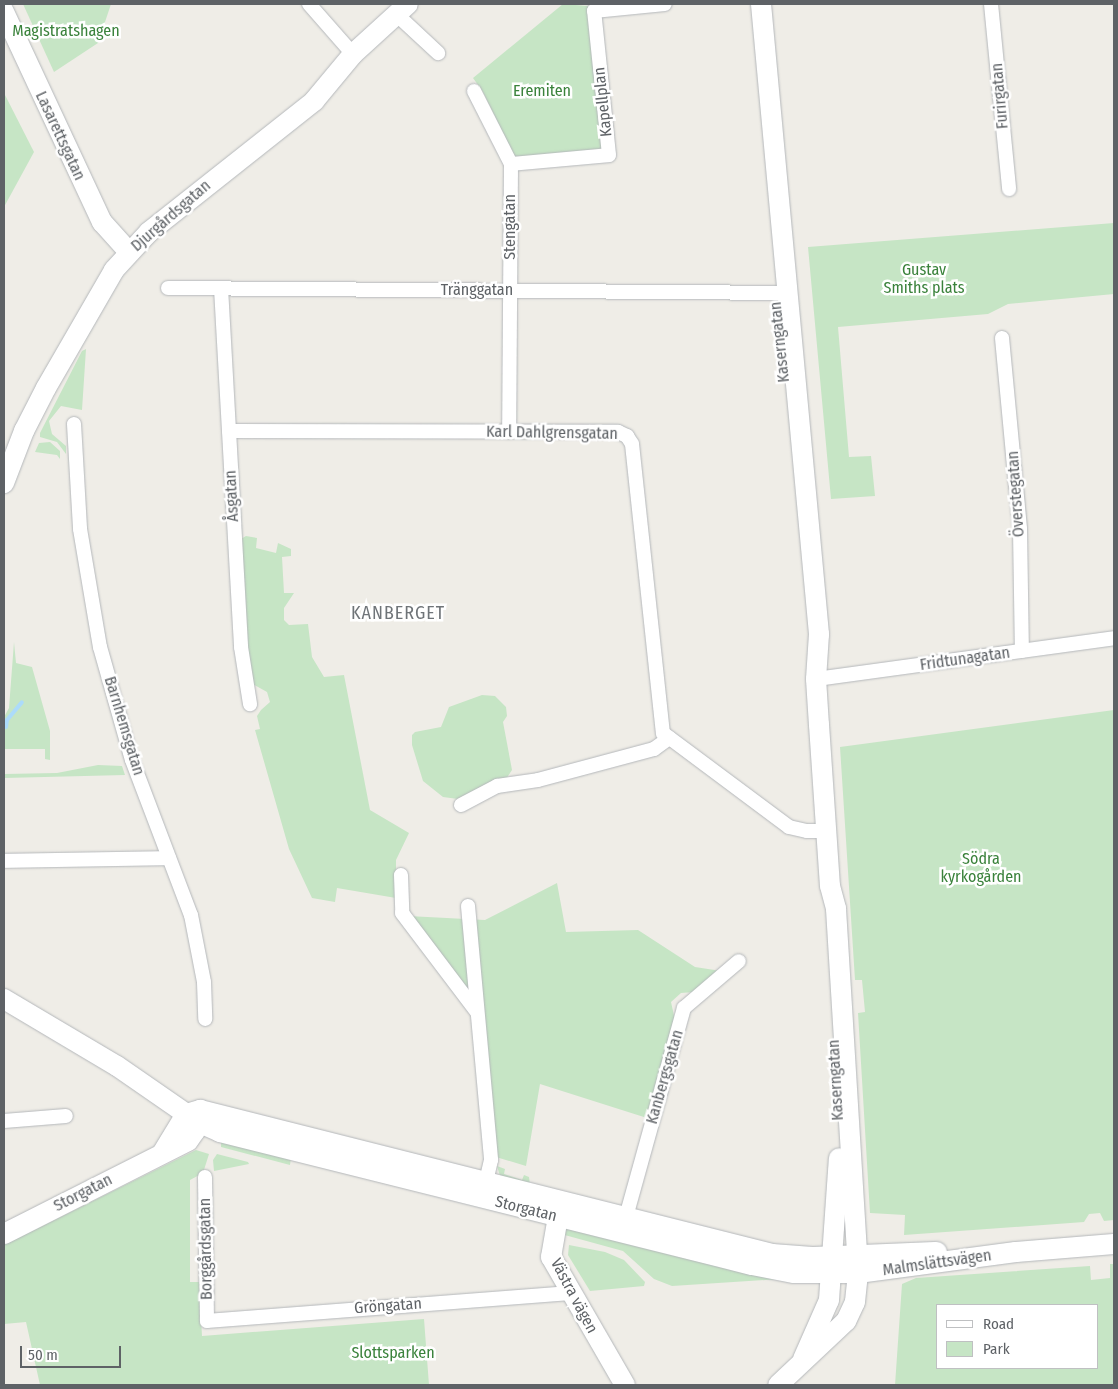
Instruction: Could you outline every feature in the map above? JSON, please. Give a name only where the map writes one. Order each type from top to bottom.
[{"type":"main road","name":"Kaserngatan","points":[[748,4],[819,634],[816,679],[830,886],[836,909],[845,1264]]},
{"type":"main road","name":"Kaserngatan","points":[[761,4],[780,293]]},
{"type":"main road","name":"Djurgårdsgatan","points":[[4,483],[24,431],[69,343],[114,270],[129,252],[156,226],[314,101],[353,54],[402,8]]},
{"type":"main road","name":"Lasarettsgatan","points":[[4,12],[94,208],[108,231],[129,252]]},
{"type":"main road","name":"Kaserngatan","points":[[830,886],[826,910],[845,1264]]},
{"type":"main road","points":[[4,999],[195,1115]]},
{"type":"main road","name":"Storgatan","points":[[195,1115],[220,1132],[559,1208],[771,1270],[845,1264]]},
{"type":"main road","name":"Storgatan","points":[[195,1115],[486,1181],[559,1208],[626,1217],[772,1254],[845,1264]]},
{"type":"main road","name":"Storgatan","points":[[4,1234],[163,1152],[195,1115]]},
{"type":"main road","name":"Västra vägen","points":[[559,1208],[551,1257],[570,1293],[625,1385]]},
{"type":"main road","name":"Malmslättsvägen","points":[[845,1264],[1114,1244]]},
{"type":"main road","points":[[778,1385],[803,1359],[829,1341],[846,1322],[854,1307],[845,1264]]},
{"type":"main road","points":[[803,1359],[845,1264]]},
{"type":"street","points":[[309,4],[353,54]]},
{"type":"street","name":"Kapellplan","points":[[511,164],[609,155],[594,11],[665,4]]},
{"type":"street","name":"Furirgatan","points":[[991,4],[1009,189]]},
{"type":"street","points":[[402,8],[438,53]]},
{"type":"street","name":"Stengatan","points":[[474,92],[511,164],[509,432]]},
{"type":"street","name":"Tränggatan","points":[[168,288],[780,293]]},
{"type":"street","name":"Åsgatan","points":[[221,288],[241,647],[250,704]]},
{"type":"street","name":"Överstegatan","points":[[1002,338],[1020,529],[1022,651]]},
{"type":"street","name":"Barnhemsgatan","points":[[74,424],[80,529],[100,646],[132,760],[191,915],[198,947],[205,1019]]},
{"type":"street","name":"Karl Dahlgrensgatan","points":[[229,431],[618,432],[630,439],[662,733],[669,738]]},
{"type":"street","name":"Fridtunagatan","points":[[816,679],[1114,638]]},
{"type":"street","points":[[461,805],[497,786],[538,780],[654,749],[669,738],[790,827],[807,831],[826,831]]},
{"type":"street","points":[[4,861],[169,858]]},
{"type":"street","points":[[401,875],[402,913],[477,1012]]},
{"type":"street","points":[[468,906],[490,1160],[486,1181]]},
{"type":"street","name":"Kanbergsgatan","points":[[626,1217],[684,1008],[739,961]]},
{"type":"street","points":[[4,1121],[66,1116]]},
{"type":"street","name":"Borggårdsgatan","points":[[205,1178],[207,1321]]},
{"type":"street","name":"Gröngatan","points":[[207,1321],[570,1293]]},
{"type":"green space","name":"Magistratshagen","points":[[23,4],[111,4],[98,43],[54,72]]},
{"type":"green space","name":"Eremiten","points":[[563,4],[588,6],[602,149],[514,158],[483,92],[473,78]]},
{"type":"green space","points":[[4,93],[34,152],[4,207]]},
{"type":"green space","name":"Gustav Smiths plats","points":[[1114,223],[1114,294],[1008,304],[988,314],[838,327],[849,457],[871,456],[875,496],[831,499],[808,247]]},
{"type":"green space","points":[[86,349],[82,410],[61,406],[49,421],[52,434],[66,446],[66,454],[57,442],[40,437],[40,433],[82,351]]},
{"type":"green space","points":[[50,442],[60,451],[60,459],[57,455],[35,452],[39,443]]},
{"type":"green space","points":[[246,536],[257,538],[256,548],[276,553],[278,543],[291,549],[291,556],[282,557],[284,593],[294,593],[284,608],[284,620],[289,625],[308,624],[312,657],[324,677],[344,675],[370,810],[409,833],[396,860],[396,898],[337,888],[335,902],[312,898],[289,849],[255,730],[260,729],[257,716],[270,702],[267,692],[251,683],[245,645],[241,539]]},
{"type":"green space","points":[[14,642],[16,663],[32,667],[50,731],[50,760],[45,759],[45,749],[4,749],[4,717],[9,708]]},
{"type":"green space","points":[[482,695],[495,696],[506,707],[507,716],[503,722],[512,770],[506,779],[458,799],[443,797],[423,781],[412,745],[412,735],[415,732],[441,727],[449,707]]},
{"type":"green space","name":"Södra kyrkogården","points":[[1114,710],[1114,1220],[1104,1221],[1100,1213],[1089,1214],[1084,1222],[904,1235],[905,1215],[870,1213],[858,1013],[865,1012],[862,980],[855,980],[840,747]]},
{"type":"green space","points":[[98,765],[122,766],[125,775],[4,778],[4,774],[57,773]]},
{"type":"green space","points":[[557,883],[566,932],[638,930],[695,967],[721,971],[694,992],[681,993],[671,1002],[675,1020],[647,1118],[540,1084],[526,1166],[496,1157],[481,1009],[408,916],[485,920]]},
{"type":"green space","points":[[221,1139],[291,1157],[290,1165],[221,1147]]},
{"type":"green space","name":"Slottsparken","points":[[196,1150],[209,1154],[203,1173],[190,1180],[190,1282],[199,1282],[202,1336],[424,1319],[429,1385],[40,1385],[26,1322],[4,1324],[4,1245]]},
{"type":"green space","points":[[217,1154],[248,1162],[249,1164],[214,1171],[213,1160]]},
{"type":"green space","points":[[497,1166],[505,1169],[504,1174],[522,1180],[524,1175],[529,1177],[530,1185],[500,1176]]},
{"type":"green space","points":[[565,1228],[781,1279],[672,1286],[654,1279],[623,1251],[561,1234]]},
{"type":"green space","points":[[569,1245],[605,1252],[624,1260],[645,1282],[644,1286],[590,1291],[568,1255]]},
{"type":"green space","points":[[1110,1264],[1114,1264],[1114,1385],[895,1385],[902,1284],[916,1278],[1090,1266],[1091,1280],[1110,1278]]},
{"type":"waterway","points":[[6,727],[7,720],[22,702]]},
{"type":"district","name":"KANBERGET","points":[[398,613]]}]
